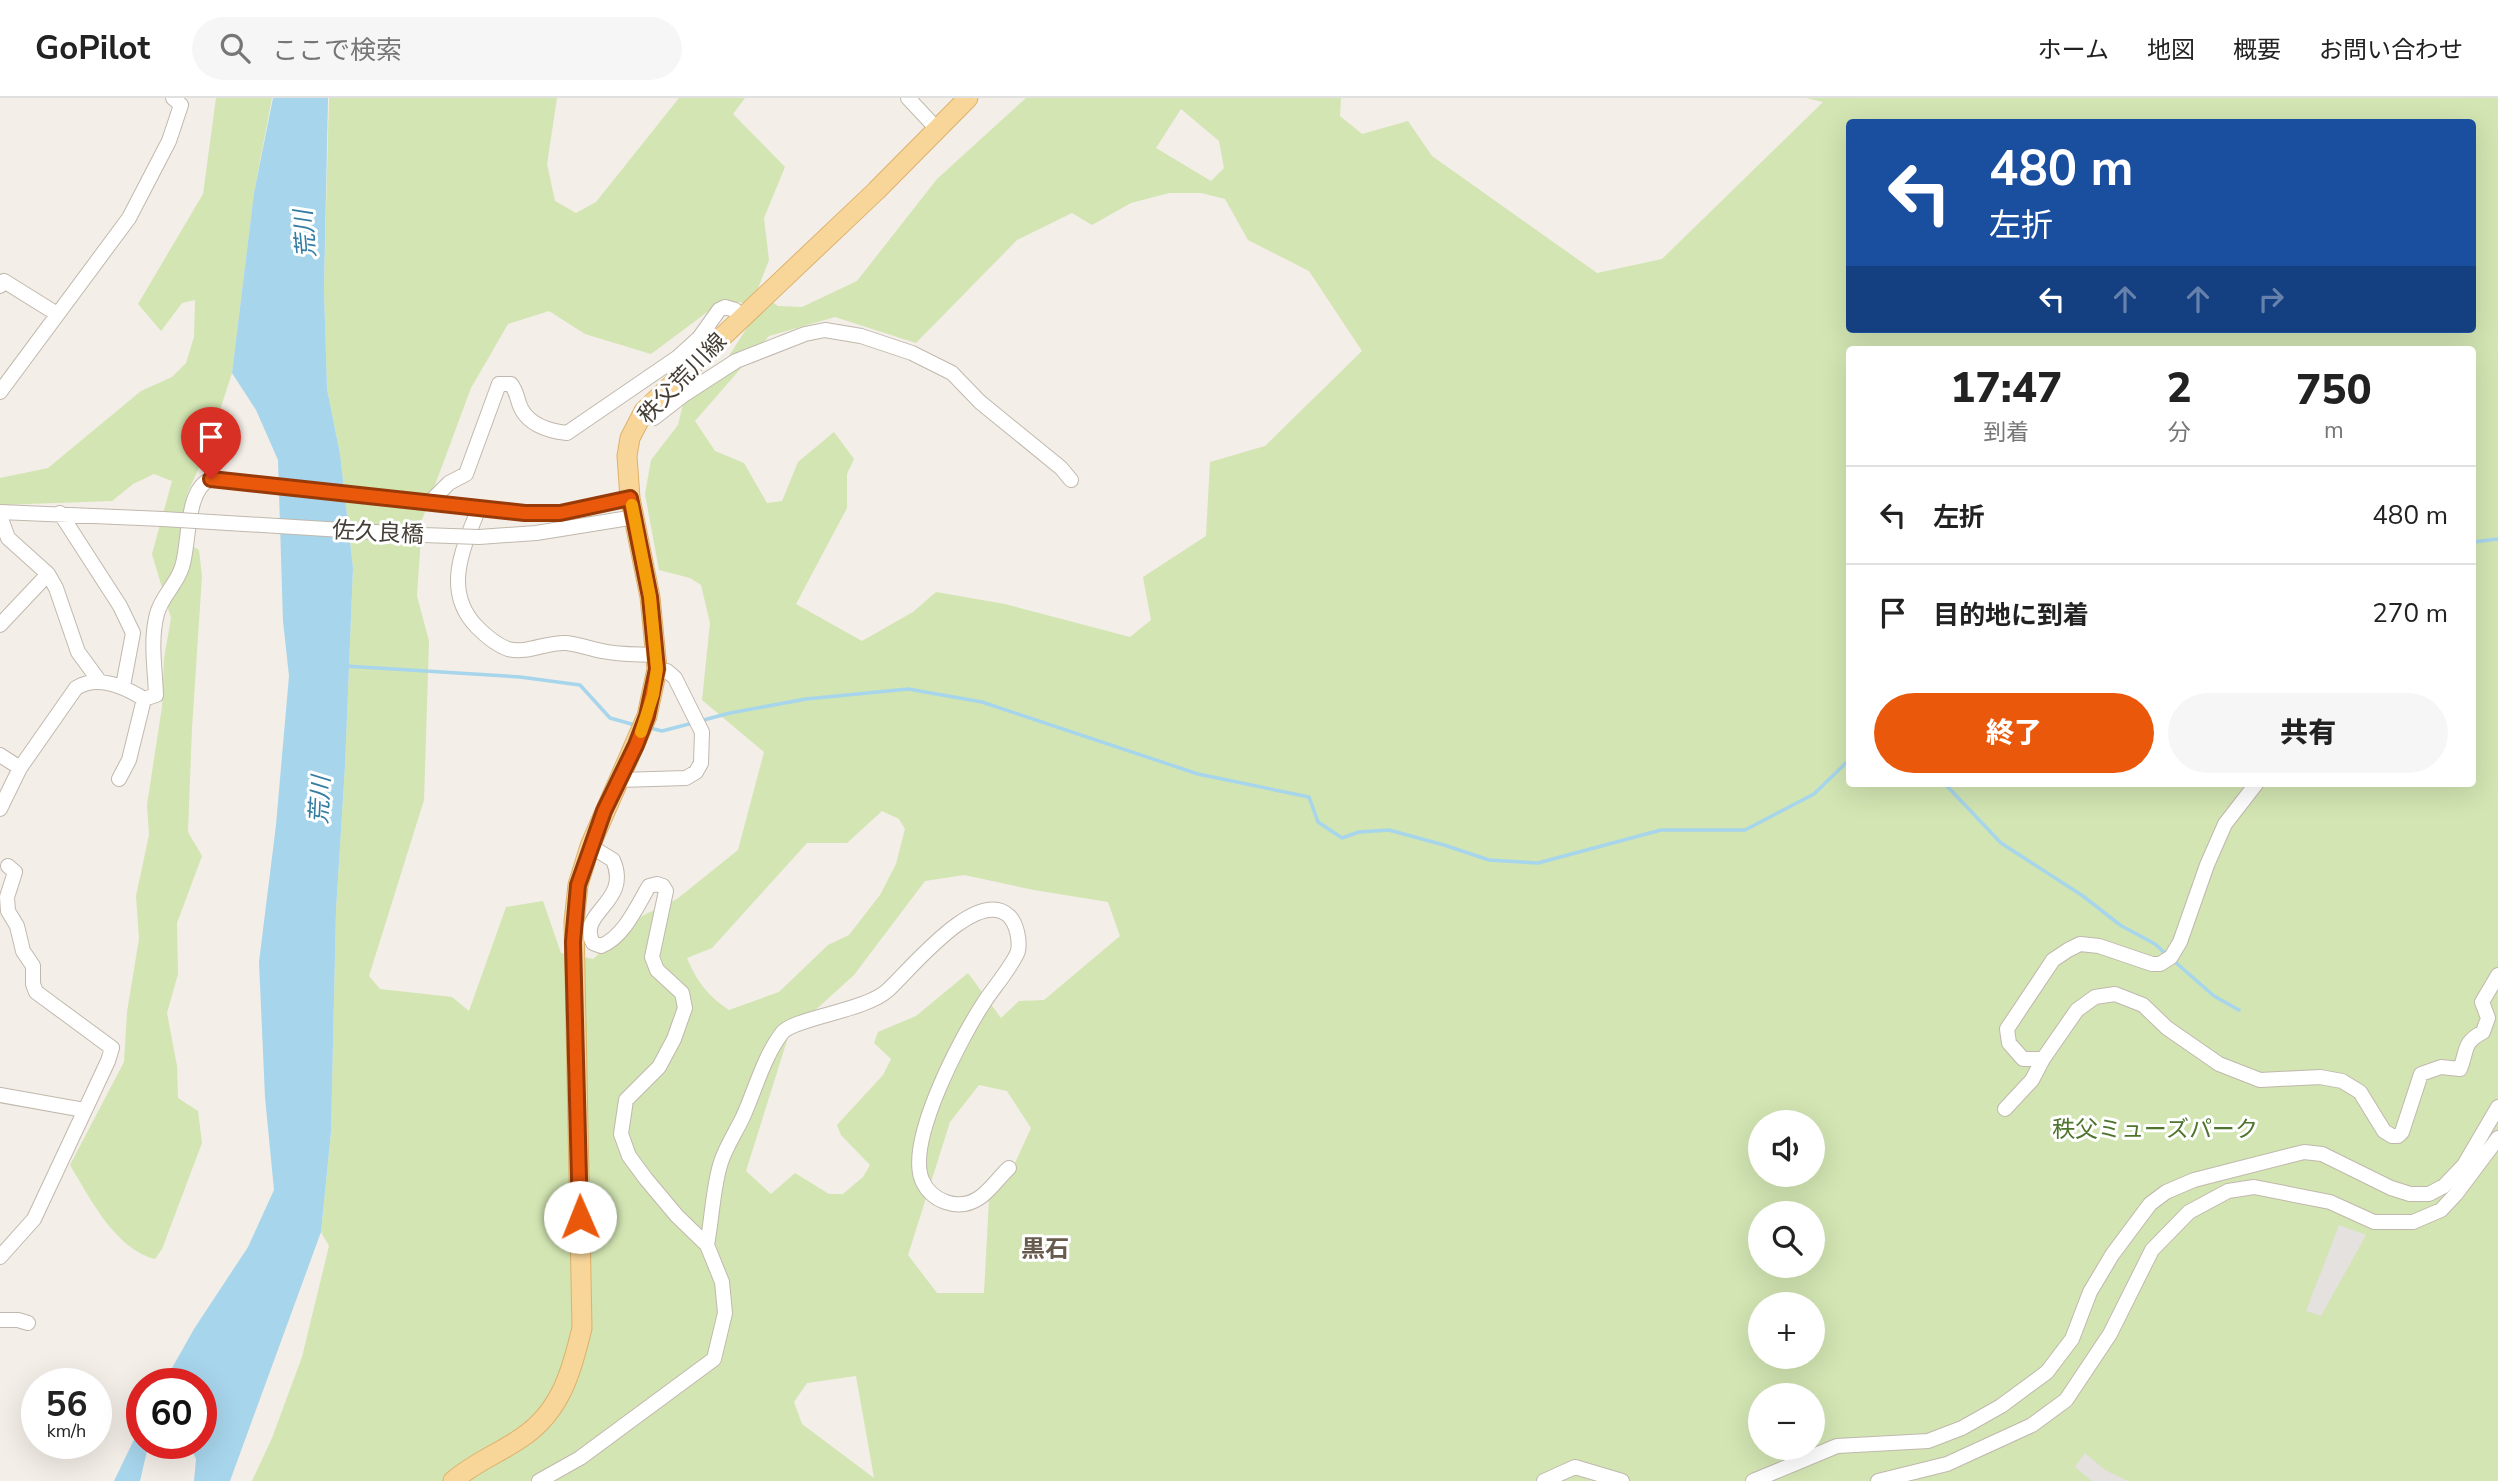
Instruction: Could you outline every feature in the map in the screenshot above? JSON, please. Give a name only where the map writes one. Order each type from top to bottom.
[{"type":"main road","name":"秩父荒川線","points":[[453,1481],[472,1465],[523,1437],[554,1407],[572,1373],[582,1328],[573,942],[578,885],[590,846],[647,716],[657,662],[650,597],[633,507],[627,456],[630,438],[644,411],[876,191],[968,98]]},
{"type":"street","points":[[0,392],[129,218],[174,129],[181,105],[173,98]]},
{"type":"street","points":[[908,98],[937,129]]},
{"type":"street","points":[[0,286],[4,281],[57,314]]},
{"type":"street","points":[[429,503],[449,483],[466,474],[499,384],[511,384],[519,394],[523,413],[536,425],[566,433],[678,357],[699,338],[719,310],[725,307],[736,310],[743,317]]},
{"type":"street","points":[[644,411],[654,418],[736,361],[805,334],[825,330],[861,336],[912,353],[952,373],[980,402],[1061,468],[1071,480]]},
{"type":"street","points":[[144,699],[156,695],[152,656],[157,613],[182,568],[196,494],[204,481],[211,479],[525,513],[633,507]]},
{"type":"street","name":"佐久良橋","points":[[0,514],[60,513],[470,537],[536,533],[592,524],[633,507]]},
{"type":"street","points":[[479,508],[459,560],[456,583],[463,607],[473,623],[489,639],[508,649],[525,650],[553,643],[568,643],[657,662],[675,678],[702,732],[701,763],[696,772],[686,778],[620,780]]},
{"type":"street","points":[[60,513],[120,606],[132,633],[123,686]]},
{"type":"street","points":[[0,514],[4,541],[48,574],[56,588],[78,652],[100,682]]},
{"type":"street","points":[[0,625],[48,574]]},
{"type":"street","points":[[0,809],[20,768],[76,688],[82,684],[100,682],[123,686],[144,699]]},
{"type":"street","points":[[119,779],[129,760],[144,699]]},
{"type":"street","points":[[0,755],[20,768]]},
{"type":"street","points":[[2043,1059],[2024,1059],[2009,1043],[2007,1028],[2053,960],[2080,944],[2112,949],[2151,964],[2160,964],[2171,957],[2180,942],[2207,865],[2225,824],[2254,787]]},
{"type":"street","points":[[538,1481],[580,1458],[715,1359],[725,1313],[722,1282],[707,1245],[677,1216],[646,1179],[629,1156],[621,1134],[626,1100],[659,1067],[674,1039],[685,1008],[682,993],[657,970],[652,957],[666,891],[663,886],[657,884],[649,886],[610,943],[601,946],[593,943],[590,925],[609,901],[618,878],[613,860],[590,846]]},
{"type":"street","points":[[0,884],[4,864],[15,872],[7,897],[8,911],[17,926],[23,951],[33,966],[36,992],[111,1048],[108,1061],[34,1219],[0,1257]]},
{"type":"street","points":[[707,1245],[721,1162],[773,1046],[785,1029],[868,1003],[886,993],[933,944],[962,921],[977,912],[989,909],[1008,914],[1014,922],[1018,937],[1017,952],[975,1017],[936,1093],[920,1159],[921,1177],[929,1193],[947,1203],[963,1204],[979,1198],[1009,1168]]},
{"type":"street","points":[[2005,1110],[2032,1080],[2043,1059],[2077,1010],[2095,997],[2115,994],[2143,1005],[2167,1028],[2219,1064],[2260,1080],[2320,1077],[2342,1081],[2360,1092],[2384,1131],[2398,1136],[2402,1132],[2421,1074],[2441,1067],[2460,1069],[2470,1039],[2483,1032],[2488,1018],[2482,1002],[2498,975]]},
{"type":"street","points":[[0,1095],[84,1110]]},
{"type":"street","points":[[1753,1481],[1837,1446],[1928,1441],[1962,1428],[2001,1406],[2047,1372],[2072,1339],[2090,1292],[2112,1255],[2150,1204],[2166,1192],[2194,1180],[2304,1152],[2322,1154],[2391,1188],[2410,1194],[2429,1194],[2444,1186],[2464,1165],[2498,1107]]},
{"type":"street","points":[[1878,1481],[1947,1464],[2032,1425],[2066,1399],[2110,1334],[2152,1250],[2189,1212],[2228,1191],[2254,1187],[2330,1202],[2374,1222],[2413,1222],[2441,1209],[2456,1195],[2498,1139]]},
{"type":"street","points":[[0,1320],[28,1323]]},
{"type":"street","points":[[1544,1481],[1575,1468],[1622,1481]]},
{"type":"green space","points":[[216,98],[272,98],[254,193],[232,373],[207,450],[187,494],[182,540],[199,550],[202,576],[188,832],[202,856],[177,923],[178,974],[167,1013],[177,1066],[178,1098],[198,1111],[202,1143],[162,1249],[155,1259],[128,1245],[116,1234],[95,1207],[70,1165],[124,1062],[127,1012],[139,939],[136,896],[149,835],[147,805],[162,707],[164,659],[171,618],[152,554],[172,481],[154,474],[133,484],[112,501],[0,505],[0,478],[48,468],[141,391],[172,377],[186,363],[194,337],[195,300],[182,303],[161,331],[138,304],[203,194]]},
{"type":"green space","name":"秩父ミューズパーク","points":[[329,98],[557,98],[547,164],[555,201],[576,213],[596,202],[679,98],[745,98],[733,114],[785,167],[764,218],[769,260],[757,291],[778,306],[802,307],[857,281],[937,179],[1026,98],[1341,98],[1340,116],[1362,134],[1408,121],[1432,156],[1597,273],[1662,259],[1823,102],[1806,98],[2498,98],[2498,1481],[252,1481],[272,1438],[302,1357],[329,1246],[321,1232],[331,1132],[336,910],[353,568],[340,454],[327,389],[324,289]],"holes":[[[1181,109],[1219,141],[1224,168],[1211,181],[1156,148]],[[1169,193],[1201,193],[1225,199],[1248,240],[1309,271],[1362,351],[1265,446],[1210,462],[1206,536],[1143,577],[1151,620],[1130,637],[1005,604],[936,592],[913,612],[862,641],[796,604],[847,508],[847,474],[854,459],[834,432],[798,462],[782,501],[767,503],[744,463],[715,451],[695,421],[769,336],[835,317],[916,343],[1017,240],[1072,213],[1092,225],[1131,203]],[[722,301],[746,303],[750,323],[709,387],[684,400],[678,425],[651,460],[645,494],[659,570],[690,578],[701,585],[710,623],[702,700],[764,752],[738,850],[677,899],[642,916],[593,959],[561,953],[543,901],[506,907],[469,1011],[452,997],[380,989],[369,976],[424,800],[429,641],[417,596],[422,520],[471,388],[508,324],[549,311],[585,334],[651,354]],[[882,811],[899,819],[905,829],[896,864],[880,895],[849,935],[828,945],[779,992],[729,1010],[715,999],[704,988],[687,958],[712,948],[807,843],[847,843]],[[964,875],[1108,902],[1120,936],[1044,1000],[1019,1001],[1001,1018],[968,973],[916,1016],[878,1032],[874,1043],[891,1059],[883,1075],[837,1125],[841,1135],[870,1165],[863,1177],[843,1194],[829,1194],[795,1173],[771,1194],[746,1171],[789,1034],[854,975],[925,881]],[[979,1085],[1007,1091],[1031,1128],[1015,1163],[989,1200],[984,1293],[937,1293],[908,1255],[950,1122]],[[856,1376],[874,1478],[802,1424],[794,1402],[807,1383]]]},
{"type":"shaded area","points":[[2339,1225],[2366,1235],[2321,1316],[2306,1311]]},
{"type":"shaded area","points":[[2085,1453],[2105,1470],[2128,1481],[2092,1481],[2075,1467]]},
{"type":"water","name":"荒川","points":[[273,98],[328,98],[324,289],[327,389],[340,454],[353,568],[336,910],[331,1132],[321,1232],[230,1481],[194,1481],[196,1459],[217,1459],[217,1368],[172,1368],[194,1329],[248,1247],[274,1190],[265,1097],[259,962],[276,825],[289,676],[283,621],[278,460],[256,410],[232,373],[254,193]]},
{"type":"water","points":[[126,1456],[126,1459],[145,1459],[140,1481],[114,1481]]},
{"type":"waterway","points":[[2476,542],[2498,539]]},
{"type":"waterway","points":[[345,666],[520,677],[580,685],[610,718],[635,725]]},
{"type":"waterway","points":[[700,721],[806,699],[908,689],[982,702],[1198,774],[1309,797],[1318,822],[1342,838],[1359,832],[1389,830],[1489,860],[1538,863],[1661,830],[1745,830],[1814,794],[1846,763]]},
{"type":"waterway","points":[[650,728],[662,731],[693,723]]},
{"type":"waterway","points":[[1948,787],[2001,843],[2083,896],[2120,925],[2155,944],[2166,954]]},
{"type":"waterway","points":[[2174,961],[2214,996],[2239,1010]]},
{"type":"slow traffic","points":[[632,505],[650,597],[657,669],[653,695],[641,732]]},
{"type":"district","name":"黒石","points":[[1045,1249]]},
{"type":"route","points":[[211,479],[525,513],[560,513],[630,498],[650,597],[657,669],[647,716],[604,811],[578,885],[573,942],[580,1217]]}]
